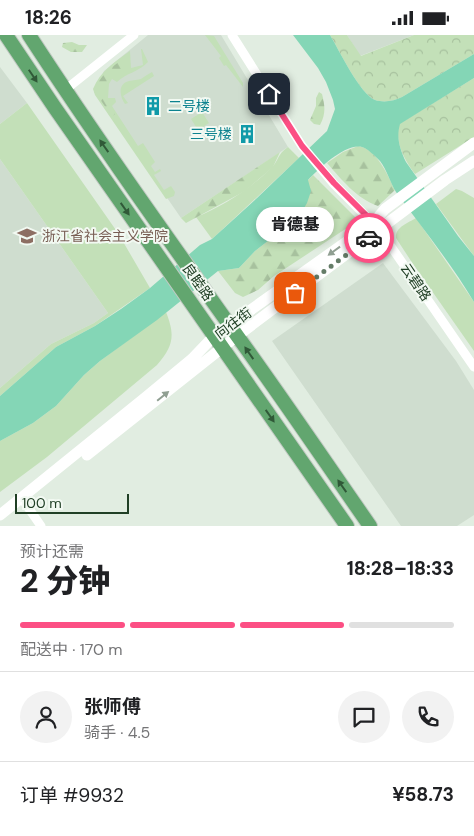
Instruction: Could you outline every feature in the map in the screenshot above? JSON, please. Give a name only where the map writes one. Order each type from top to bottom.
[{"type":"main road","name":"良睦路","points":[[6,35],[156,255],[346,526]]},
{"type":"main road","name":"良睦路","points":[[29,35],[209,298],[370,526]]},
{"type":"street","points":[[65,90],[134,35]]},
{"type":"street","name":"云碧路","points":[[232,35],[302,146],[376,226],[474,367]]},
{"type":"street","name":"向往街","points":[[376,226],[385,209],[474,143]]},
{"type":"street","name":"向往街","points":[[0,522],[223,348],[234,331],[376,226],[392,219],[445,180],[473,163]]},
{"type":"street","name":"向往街","points":[[0,515],[192,359],[214,336],[234,331]]},
{"type":"street","points":[[25,503],[41,526]]},
{"type":"shaded area","points":[[148,35],[221,35],[288,147],[181,218],[94,92],[104,71]]},
{"type":"shaded area","points":[[293,35],[330,35],[350,71],[363,89],[375,100],[382,101],[402,97],[474,54],[474,78],[400,124],[398,134],[400,148],[406,162],[474,256],[474,302],[396,192],[380,161],[362,147],[348,149],[333,158],[308,180],[311,191],[307,203],[288,229],[273,237],[255,251],[239,268],[218,271],[157,320],[100,361],[84,375],[56,406],[33,423],[0,441],[0,396],[56,347],[95,326],[121,309],[150,288],[200,245],[212,239],[327,131],[335,109],[333,100],[318,68]]},
{"type":"shaded area","points":[[347,35],[414,35],[360,56]]},
{"type":"shaded area","points":[[0,67],[27,103],[0,124]]},
{"type":"shaded area","name":"浙江省社会主义学院","points":[[0,159],[108,313],[94,323],[51,344],[0,388]]},
{"type":"shaded area","points":[[383,263],[456,361],[474,390],[474,515],[457,526],[401,526],[272,341]]},
{"type":"green space","points":[[205,35],[214,36],[243,83],[243,87],[226,65],[224,66],[219,58],[221,56]]},
{"type":"green space","points":[[330,35],[347,35],[361,56],[414,35],[474,35],[474,54],[402,97],[382,101],[375,100],[363,89],[350,71]]},
{"type":"green space","points":[[72,42],[79,45],[87,45],[82,52],[71,52],[62,47],[63,43]]},
{"type":"green space","points":[[141,49],[148,62],[117,82],[112,79],[109,84],[108,98],[115,98],[116,102],[112,106],[138,146],[143,143],[155,162],[151,166],[155,172],[160,169],[161,171],[154,175],[164,190],[171,186],[175,192],[174,196],[166,199],[95,95],[93,89],[104,72],[130,51],[131,68],[143,65]]},
{"type":"green space","points":[[124,58],[127,58],[128,63],[125,73],[111,78],[106,84],[107,99],[113,102],[110,105],[115,114],[113,116],[100,98],[97,87],[102,77]]},
{"type":"green space","points":[[152,72],[154,76],[123,96],[128,103],[125,104],[121,94],[123,85],[129,81],[141,79]]},
{"type":"green space","points":[[474,78],[474,137],[415,174],[401,151],[398,138],[399,124]]},
{"type":"green space","points":[[319,92],[322,94],[324,106],[324,114],[320,125],[314,124],[310,120]]},
{"type":"green space","points":[[27,103],[118,233],[150,288],[95,326],[56,347],[0,396],[0,388],[51,344],[94,323],[108,313],[0,159],[0,124]]},
{"type":"green space","points":[[202,112],[209,123],[198,130],[191,119]]},
{"type":"green space","points":[[358,146],[365,148],[376,157],[395,190],[378,206],[356,194],[327,163],[343,152]]},
{"type":"green space","points":[[288,147],[299,158],[212,239],[196,217],[226,202],[255,183],[274,165],[282,152]]},
{"type":"green space","points":[[280,152],[273,167],[245,191],[186,223],[181,218]]},
{"type":"green space","points":[[313,175],[356,218],[350,226],[274,276],[258,290],[243,297],[235,293],[218,271],[239,268],[255,251],[273,237],[288,229],[308,180]]},
{"type":"green space","points":[[456,189],[474,198],[474,256],[436,204]]},
{"type":"green space","points":[[416,218],[474,302],[474,351],[396,238],[400,228]]},
{"type":"green space","points":[[166,312],[172,334],[170,346],[157,365],[47,457],[0,492],[0,441],[33,423],[56,406],[84,375],[100,361]]},
{"type":"way so far","points":[[295,293],[369,238]]},
{"type":"place","name":"二号楼","points":[[153,106]]},
{"type":"place","name":"三号楼","points":[[247,134]]},
{"type":"place","name":"浙江省社会主义学院","points":[[27,236]]},
{"type":"place","name":"肯德基","points":[[295,293]]},
{"type":"route","points":[[269,94],[302,146],[334,183],[380,229],[369,238]]}]
